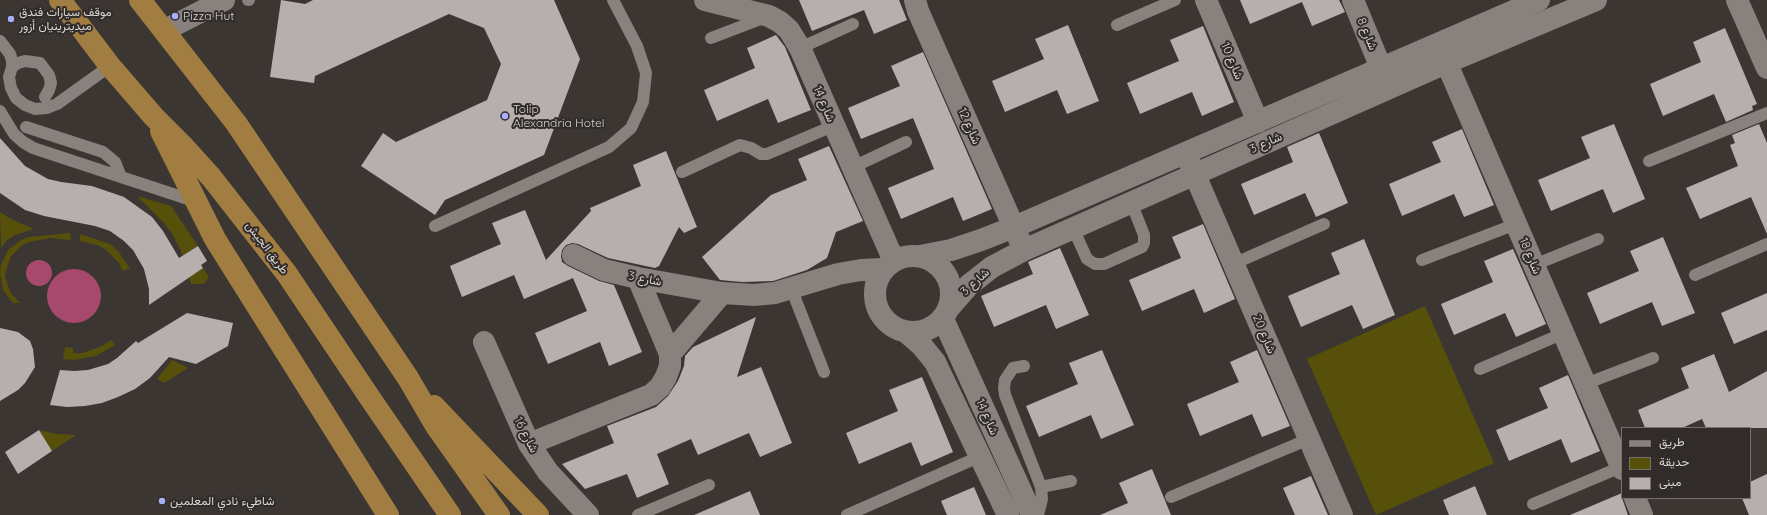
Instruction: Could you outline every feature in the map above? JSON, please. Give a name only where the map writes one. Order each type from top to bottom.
[{"type":"highway","name":"طريق الجيش","points":[[60,0],[110,66],[154,117],[211,177],[287,274],[450,515]]},
{"type":"highway","points":[[140,0],[165,30],[236,123],[408,378],[436,426],[499,515]]},
{"type":"highway","points":[[154,117],[194,201],[215,239],[388,515]]},
{"type":"highway","points":[[408,378],[538,515]]},
{"type":"street","points":[[165,30],[224,0]]},
{"type":"street","name":"شارع 14","points":[[705,0],[769,16],[780,22],[789,30],[800,48],[852,168],[889,265]]},
{"type":"street","name":"شارع 12","points":[[915,0],[918,11],[1024,250]]},
{"type":"street","name":"شارع 10","points":[[1206,0],[1258,122]]},
{"type":"street","name":"شارع 8","points":[[1353,0],[1381,68]]},
{"type":"street","name":"شارع 3","points":[[946,313],[969,285],[992,267],[1024,250],[1195,174],[1442,53],[1539,0]]},
{"type":"street","points":[[1736,0],[1767,68]]},
{"type":"street","name":"شارع 3","points":[[920,256],[966,245],[1014,227],[1381,68],[1442,53],[1582,3]]},
{"type":"street","name":"شارع 18","points":[[1442,53],[1621,466]]},
{"type":"street","name":"شارع 20","points":[[1186,153],[1342,515]]},
{"type":"street","name":"شارع 3","points":[[573,255],[604,270],[638,278],[722,293],[754,295],[774,293],[838,274],[889,265]]},
{"type":"street","points":[[907,256],[920,256],[933,261],[943,269],[949,281],[952,294],[946,313],[932,328],[920,332],[906,332],[894,328],[883,319],[877,308],[874,294],[877,281],[889,265],[907,256]]},
{"type":"street","points":[[529,444],[651,395],[660,387],[670,366],[670,354],[638,278]]},
{"type":"street","points":[[670,354],[722,293]]},
{"type":"street","name":"شارع 14","points":[[946,313],[1032,515]]},
{"type":"street","name":"شارع 14","points":[[906,332],[922,346],[935,362],[1008,515]]},
{"type":"street","name":"شارع 16","points":[[484,342],[529,444],[548,472],[588,515]]},
{"type":"lane","points":[[435,226],[609,147],[631,128],[643,102],[646,73],[637,46],[613,0]]},
{"type":"lane","points":[[1117,25],[1175,0]]},
{"type":"lane","points":[[711,38],[769,16]]},
{"type":"lane","points":[[800,48],[853,24]]},
{"type":"lane","points":[[0,41],[10,54],[12,68],[9,77],[11,88],[16,98],[25,105],[35,109],[47,108],[57,104],[110,66]]},
{"type":"lane","points":[[12,68],[18,63],[25,61],[40,63],[49,75],[51,83],[46,97]]},
{"type":"lane","points":[[0,111],[14,134],[33,148],[194,201]]},
{"type":"lane","points":[[1649,161],[1767,113]]},
{"type":"lane","points":[[682,172],[740,145],[751,148],[761,154],[767,154],[834,126]]},
{"type":"lane","points":[[26,127],[103,152],[115,162],[121,177]]},
{"type":"lane","points":[[852,168],[906,142]]},
{"type":"lane","points":[[1073,228],[1087,259],[1095,264],[1104,264],[1142,247],[1144,243],[1144,235],[1131,202]]},
{"type":"lane","points":[[1233,264],[1324,224]]},
{"type":"lane","points":[[1422,260],[1516,224]]},
{"type":"lane","points":[[1534,265],[1598,239]]},
{"type":"lane","points":[[1695,275],[1767,244]]},
{"type":"lane","points":[[791,288],[824,372]]},
{"type":"lane","points":[[1480,369],[1564,333]]},
{"type":"lane","points":[[1585,384],[1653,358]]},
{"type":"lane","points":[[1024,366],[1013,368],[1008,374],[1005,380],[1005,395],[1041,487],[1042,499],[1038,515]]},
{"type":"lane","points":[[1171,497],[1309,439]]},
{"type":"lane","points":[[847,515],[981,456]]},
{"type":"lane","points":[[1533,504],[1621,468]]},
{"type":"lane","points":[[1041,487],[1071,480]]},
{"type":"lane","points":[[638,515],[708,485]]},
{"type":"green space","points":[[137,196],[171,206],[198,246],[188,252],[199,271],[203,268],[209,277],[204,284],[191,284],[181,251],[173,235],[162,221]]},
{"type":"green space","points":[[0,212],[11,219],[34,229],[15,235],[7,240],[1,248]]},
{"type":"green space","points":[[70,233],[71,240],[50,238],[29,242],[22,245],[11,256],[5,277],[10,292],[20,303],[13,303],[3,290],[0,274],[1,265],[8,250],[21,240],[28,237]]},
{"type":"green space","points":[[80,234],[110,244],[118,251],[130,268],[123,271],[119,263],[105,249],[97,245],[80,241]]},
{"type":"green space","points":[[1425,306],[1494,463],[1376,515],[1307,359]]},
{"type":"green space","points":[[111,340],[115,345],[96,356],[74,360],[63,359],[65,347],[73,348],[73,353],[83,353],[102,346]]},
{"type":"green space","points":[[172,360],[188,368],[164,383],[157,379]]},
{"type":"green space","points":[[39,430],[57,434],[76,435],[52,451]]},
{"type":"shaded area","points":[[39,260],[48,264],[52,273],[48,282],[39,286],[30,282],[26,273],[30,264]]},
{"type":"shaded area","points":[[74,269],[84,271],[93,277],[99,286],[101,296],[99,306],[93,315],[84,321],[74,323],[64,321],[55,315],[49,306],[47,296],[49,286],[55,277],[64,271]]},
{"type":"building","name":"Tolip Alexandria Hotel","points":[[281,0],[305,4],[313,0],[554,0],[580,59],[544,155],[445,200],[435,215],[361,166],[383,133],[396,142],[487,100],[501,64],[484,28],[449,14],[315,76],[314,83],[270,77]]},
{"type":"building","points":[[799,0],[899,0],[907,20],[874,34],[864,10],[812,31]]},
{"type":"building","points":[[1240,0],[1339,0],[1345,12],[1312,26],[1302,2],[1250,24]]},
{"type":"building","points":[[1068,25],[1099,101],[1067,114],[1057,90],[1005,112],[992,81],[1044,59],[1035,39]]},
{"type":"building","points":[[1203,26],[1234,102],[1202,116],[1192,92],[1140,114],[1127,83],[1179,61],[1170,40]]},
{"type":"building","points":[[1725,28],[1757,104],[1752,106],[1753,110],[1726,122],[1714,94],[1663,116],[1650,84],[1701,62],[1693,42]]},
{"type":"building","points":[[776,35],[785,47],[811,110],[778,123],[768,99],[717,121],[704,90],[755,68],[747,48]]},
{"type":"building","points":[[923,52],[992,209],[963,221],[953,197],[901,219],[888,188],[934,169],[913,118],[861,139],[848,108],[900,86],[891,66]]},
{"type":"building","points":[[1614,124],[1645,199],[1613,213],[1603,189],[1551,211],[1538,180],[1590,158],[1581,137]]},
{"type":"building","points":[[1759,124],[1767,143],[1767,234],[1751,197],[1700,219],[1686,188],[1738,166],[1730,145],[1735,143],[1732,135]]},
{"type":"building","points":[[1462,129],[1494,205],[1464,217],[1454,194],[1402,216],[1389,184],[1441,162],[1432,142]]},
{"type":"building","points":[[1319,133],[1348,203],[1316,217],[1305,193],[1254,215],[1241,184],[1293,162],[1287,147]]},
{"type":"building","points":[[0,138],[25,166],[48,179],[92,186],[124,197],[152,217],[163,231],[179,258],[198,246],[207,261],[201,265],[203,268],[149,305],[149,289],[144,269],[133,250],[124,241],[110,231],[95,226],[44,216],[25,210],[0,193]]},
{"type":"building","points":[[829,146],[863,221],[836,232],[827,258],[807,270],[773,281],[742,282],[720,280],[702,257],[771,195],[807,180],[798,159]]},
{"type":"building","points":[[666,151],[697,227],[684,233],[679,227],[659,266],[655,268],[608,258],[578,244],[572,243],[566,245],[562,250],[561,256],[562,262],[568,266],[599,281],[614,285],[642,352],[609,366],[600,342],[548,364],[535,333],[587,311],[573,278],[524,299],[514,275],[462,297],[450,266],[501,244],[492,223],[525,210],[546,260],[591,211],[590,208],[641,186],[633,165]]},
{"type":"building","points":[[1203,224],[1235,299],[1204,313],[1194,289],[1142,311],[1129,280],[1181,258],[1172,237]]},
{"type":"building","points":[[1663,237],[1695,313],[1662,326],[1652,302],[1600,324],[1587,293],[1639,271],[1630,251]]},
{"type":"building","points":[[1364,239],[1395,315],[1363,329],[1352,305],[1301,327],[1288,296],[1340,274],[1331,253]]},
{"type":"building","points":[[1060,248],[1089,315],[1056,329],[1046,305],[994,327],[981,296],[1033,274],[1028,262]]},
{"type":"building","points":[[1513,249],[1546,324],[1516,337],[1505,313],[1454,335],[1441,304],[1493,282],[1484,261]]},
{"type":"building","points":[[1767,293],[1767,330],[1734,344],[1721,313]]},
{"type":"building","points":[[187,313],[233,323],[228,346],[196,364],[169,357],[150,378],[135,389],[102,403],[67,407],[50,405],[60,370],[88,370],[108,364],[136,341],[138,343]]},
{"type":"building","points":[[756,317],[737,377],[761,367],[792,443],[760,457],[749,433],[698,455],[691,439],[657,454],[669,484],[637,498],[627,474],[585,489],[562,464],[614,443],[607,426],[656,407],[668,396],[678,381],[684,366],[685,356],[693,347]]},
{"type":"building","points":[[0,328],[18,332],[30,341],[33,349],[35,367],[25,383],[18,390],[0,401]]},
{"type":"building","points":[[1102,350],[1134,425],[1101,439],[1091,415],[1039,437],[1026,406],[1078,384],[1069,363]]},
{"type":"building","points":[[1257,350],[1290,426],[1262,437],[1252,414],[1200,436],[1187,404],[1239,382],[1230,362]]},
{"type":"building","points":[[1714,354],[1729,392],[1767,371],[1767,428],[1706,427],[1702,419],[1684,427],[1645,427],[1638,410],[1689,388],[1681,368]]},
{"type":"building","points":[[1568,375],[1600,451],[1571,463],[1561,439],[1509,461],[1496,430],[1548,408],[1539,388]]},
{"type":"building","points":[[922,377],[953,452],[921,466],[911,442],[859,464],[846,433],[898,411],[889,390]]},
{"type":"building","points":[[39,430],[52,451],[18,474],[5,452]]},
{"type":"building","points":[[1152,469],[1171,515],[1100,515],[1128,503],[1119,483]]},
{"type":"building","points":[[1767,474],[1767,515],[1749,515],[1742,499],[1751,499],[1751,482]]},
{"type":"building","points":[[1311,476],[1328,515],[1295,515],[1283,488]]},
{"type":"building","points":[[1475,486],[1487,515],[1449,515],[1443,500]]},
{"type":"building","points":[[974,487],[986,515],[947,515],[941,501]]},
{"type":"building","points":[[750,491],[760,515],[694,515]]},
{"type":"building","points":[[1621,493],[1621,499],[1622,499],[1628,515],[1570,515]]},
{"type":"place","name":"Pizza Hut","points":[[175,16]]},
{"type":"place","name":"موقف سيارات فندق ميديترينيان أزور","points":[[11,19]]},
{"type":"place","name":"Tolip Alexandria Hotel","points":[[505,116]]},
{"type":"place","name":"شاطيء نادي المعلمين","points":[[162,501]]}]
